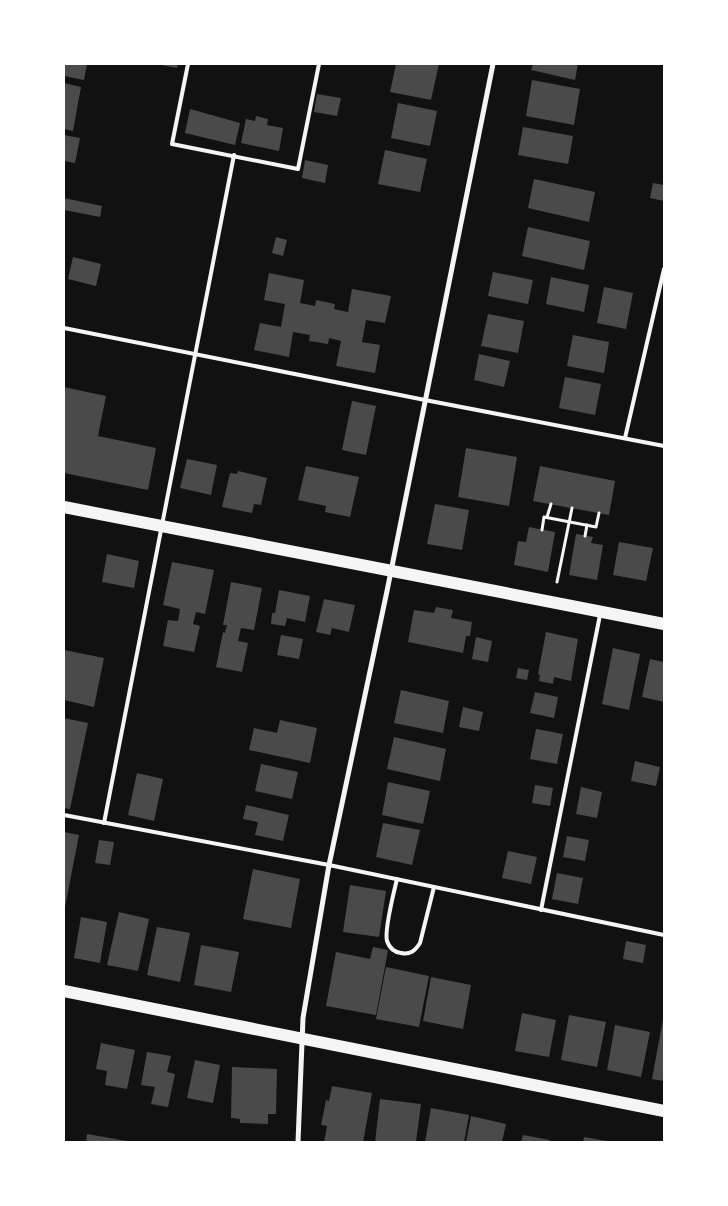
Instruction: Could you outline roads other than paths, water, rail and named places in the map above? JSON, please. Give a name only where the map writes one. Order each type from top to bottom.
[{"type":"main road","points":[[64,508],[600,610],[664,624]]},
{"type":"main road","points":[[64,991],[664,1111]]},
{"type":"street","points":[[298,1142],[303,1018],[329,864],[391,570],[493,64]]},
{"type":"lane","points":[[188,64],[172,144],[298,169],[319,64]]},
{"type":"lane","points":[[104,823],[234,155]]},
{"type":"lane","points":[[625,438],[664,269]]},
{"type":"lane","points":[[64,328],[664,446]]},
{"type":"lane","points":[[541,910],[600,610]]},
{"type":"lane","points":[[64,815],[329,864],[664,935]]},
{"type":"lane","points":[[397,879],[386,936],[391,948],[396,952],[404,954],[411,953],[420,943],[434,887]]}]
